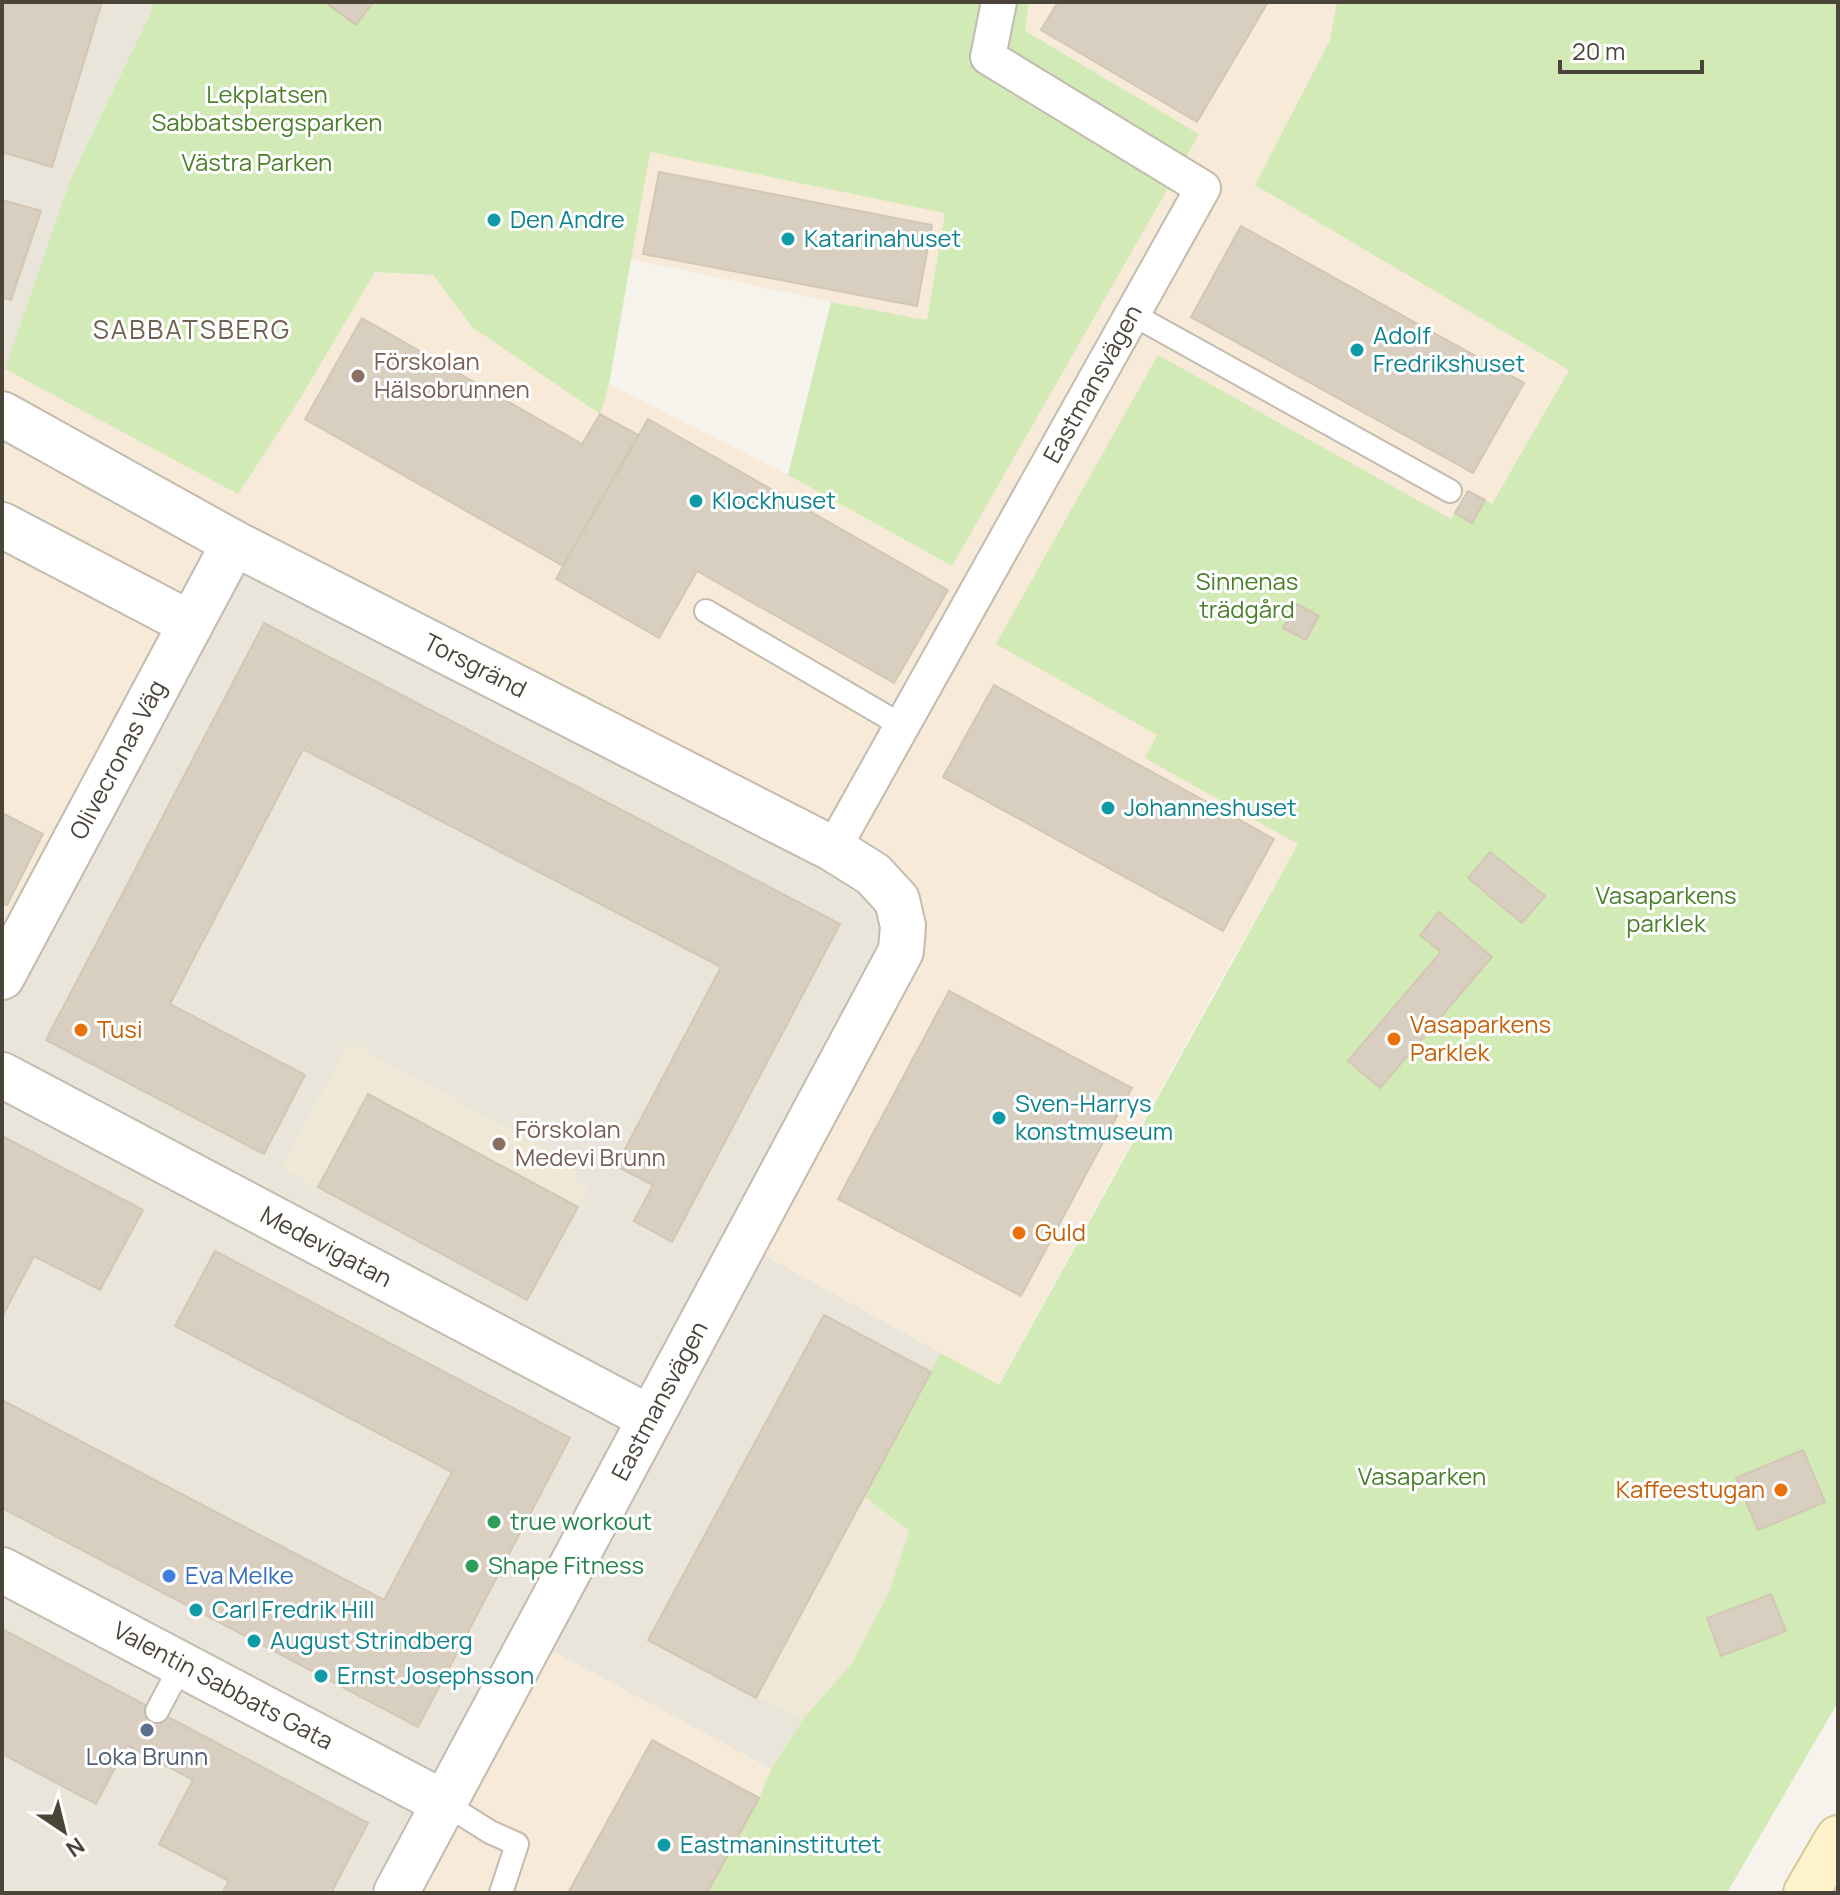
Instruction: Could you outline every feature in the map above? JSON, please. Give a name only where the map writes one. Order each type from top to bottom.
[{"type":"main road","points":[[1806,1893],[1838,1838]]},
{"type":"street","name":"Eastmansvägen","points":[[833,849],[1203,188],[988,57],[999,2]]},
{"type":"street","name":"Torsgränd","points":[[2,414],[234,543],[833,849],[873,874],[897,900],[903,926],[901,951]]},
{"type":"street","points":[[2,525],[191,624]]},
{"type":"street","name":"Olivecronas Väg","points":[[2,977],[234,543]]},
{"type":"street","name":"Eastmansvägen","points":[[396,1893],[901,951]]},
{"type":"street","name":"Medevigatan","points":[[2,1075],[650,1418]]},
{"type":"street","name":"Valentin Sabbats Gata","points":[[2,1570],[444,1803]]},
{"type":"lane","points":[[1132,314],[1450,491]]},
{"type":"lane","points":[[706,611],[901,725]]},
{"type":"lane","points":[[157,1711],[182,1664]]},
{"type":"lane","points":[[444,1803],[490,1832],[517,1844],[501,1893]]},
{"type":"shaded area","points":[[2,2],[153,2],[153,8],[70,180],[2,378]]},
{"type":"shaded area","points":[[1029,2],[1337,2],[1330,40],[1255,185],[1569,369],[1219,983],[998,1385],[748,1246],[899,899],[231,541],[2,975],[2,378],[5,369],[238,493],[300,399],[375,272],[433,275],[472,327],[599,413],[609,384],[788,475],[952,566]]},
{"type":"shaded area","name":"Katarinahuset","points":[[649,152],[946,213],[927,320],[631,259]]},
{"type":"shaded area","points":[[231,540],[899,899],[748,1246],[941,1353],[931,1372],[803,1719],[771,1769],[536,1642],[401,1893],[2,1893],[2,975]]},
{"type":"shaded area","name":"Förskolan Medevi Brunn","points":[[349,1042],[580,1167],[573,1179],[588,1187],[578,1207],[369,1094],[318,1187],[281,1168]]},
{"type":"shaded area","points":[[864,1496],[909,1531],[889,1592],[852,1663],[803,1719],[756,1698]]},
{"type":"shaded area","points":[[536,1642],[771,1769],[759,1798],[707,1893],[401,1893]]},
{"type":"green space","name":"Västra Parken","points":[[153,2],[1029,2],[1025,31],[1199,134],[952,566],[788,475],[831,302],[927,320],[945,213],[650,152],[609,384],[600,414],[472,327],[433,275],[375,272],[300,399],[238,494],[5,369],[70,180],[153,8]]},
{"type":"green space","name":"Vasaparken","points":[[1337,2],[1838,2],[1838,1702],[1727,1893],[707,1893],[759,1798],[771,1769],[803,1719],[852,1663],[889,1592],[909,1531],[864,1496],[941,1353],[999,1385],[1298,844],[1145,758],[1157,735],[996,644],[1158,355],[1451,519],[1468,491],[1492,504],[1569,370],[1255,185],[1330,40]]},
{"type":"building","points":[[2,2],[102,2],[52,167],[2,152]]},
{"type":"building","points":[[325,2],[373,2],[356,25]]},
{"type":"building","points":[[1058,2],[1268,2],[1197,122],[1041,30]]},
{"type":"building","name":"Katarinahuset","points":[[659,172],[932,225],[917,306],[643,254]]},
{"type":"building","points":[[2,200],[41,211],[11,300],[2,297]]},
{"type":"building","name":"Adolf Fredrikshuset","points":[[1241,226],[1524,383],[1473,473],[1191,317]]},
{"type":"building","points":[[362,318],[582,444],[600,414],[638,435],[563,566],[305,419]]},
{"type":"building","name":"Klockhuset","points":[[648,419],[948,590],[894,683],[697,571],[659,638],[556,579]]},
{"type":"building","points":[[1468,491],[1485,500],[1472,523],[1455,513]]},
{"type":"building","points":[[1297,604],[1319,616],[1306,640],[1283,628]]},
{"type":"building","points":[[264,623],[840,924],[672,1242],[634,1221],[653,1185],[616,1166],[721,967],[303,749],[170,1004],[305,1075],[264,1154],[46,1040]]},
{"type":"building","name":"Johanneshuset","points":[[994,685],[1274,839],[1223,931],[943,777]]},
{"type":"building","points":[[2,813],[43,834],[7,905],[2,903]]},
{"type":"building","points":[[1490,852],[1545,896],[1522,923],[1468,878]]},
{"type":"building","points":[[1439,912],[1492,957],[1380,1088],[1348,1061],[1441,952],[1420,935]]},
{"type":"building","name":"Sven-Harrys konstmuseum","points":[[949,991],[1132,1088],[1021,1296],[838,1199]]},
{"type":"building","points":[[368,1094],[578,1207],[527,1300],[318,1187]]},
{"type":"building","points":[[2,1136],[143,1210],[100,1290],[34,1256],[2,1317]]},
{"type":"building","points":[[215,1251],[570,1438],[418,1727],[2,1508],[2,1400],[384,1600],[452,1472],[175,1326]]},
{"type":"building","points":[[824,1315],[931,1372],[756,1698],[648,1640]]},
{"type":"building","name":"Kaffeestugan","points":[[1803,1450],[1825,1502],[1758,1530],[1736,1478]]},
{"type":"building","points":[[1771,1594],[1786,1631],[1721,1656],[1707,1618]]},
{"type":"building","points":[[2,1629],[368,1823],[331,1893],[222,1893],[229,1881],[159,1844],[193,1780],[127,1745],[96,1804],[2,1754]]},
{"type":"building","name":"Eastmaninstitutet","points":[[652,1740],[759,1798],[707,1893],[568,1893]]},
{"type":"place","name":"Den Andre","points":[[494,220]]},
{"type":"place","name":"Katarinahuset","points":[[788,239]]},
{"type":"place","name":"Adolf Fredrikshuset","points":[[1357,350]]},
{"type":"place","name":"Förskolan Hälsobrunnen","points":[[358,376]]},
{"type":"place","name":"Klockhuset","points":[[696,501]]},
{"type":"place","name":"Johanneshuset","points":[[1108,808]]},
{"type":"place","name":"Tusi","points":[[81,1030]]},
{"type":"place","name":"Vasaparkens Parklek","points":[[1394,1039]]},
{"type":"place","name":"Sven-Harrys konstmuseum","points":[[999,1118]]},
{"type":"place","name":"Förskolan Medevi Brunn","points":[[499,1144]]},
{"type":"place","name":"Guld","points":[[1019,1233]]},
{"type":"place","name":"Kaffeestugan","points":[[1781,1490]]},
{"type":"place","name":"true workout","points":[[494,1522]]},
{"type":"place","name":"Shape Fitness","points":[[472,1566]]},
{"type":"place","name":"Eva Melke","points":[[169,1576]]},
{"type":"place","name":"Carl Fredrik Hill","points":[[196,1610]]},
{"type":"place","name":"August Strindberg","points":[[254,1641]]},
{"type":"place","name":"Ernst Josephsson","points":[[321,1676]]},
{"type":"place","name":"Loka Brunn","points":[[147,1730]]},
{"type":"place","name":"Eastmaninstitutet","points":[[664,1845]]},
{"type":"district","name":"SABBATSBERG","points":[[192,330]]},
{"type":"park label","name":"Lekplatsen Sabbatsbergsparken","points":[[267,109]]},
{"type":"park label","name":"Sinnenas trädgård","points":[[1247,596]]},
{"type":"park label","name":"Vasaparkens parklek","points":[[1666,910]]}]
